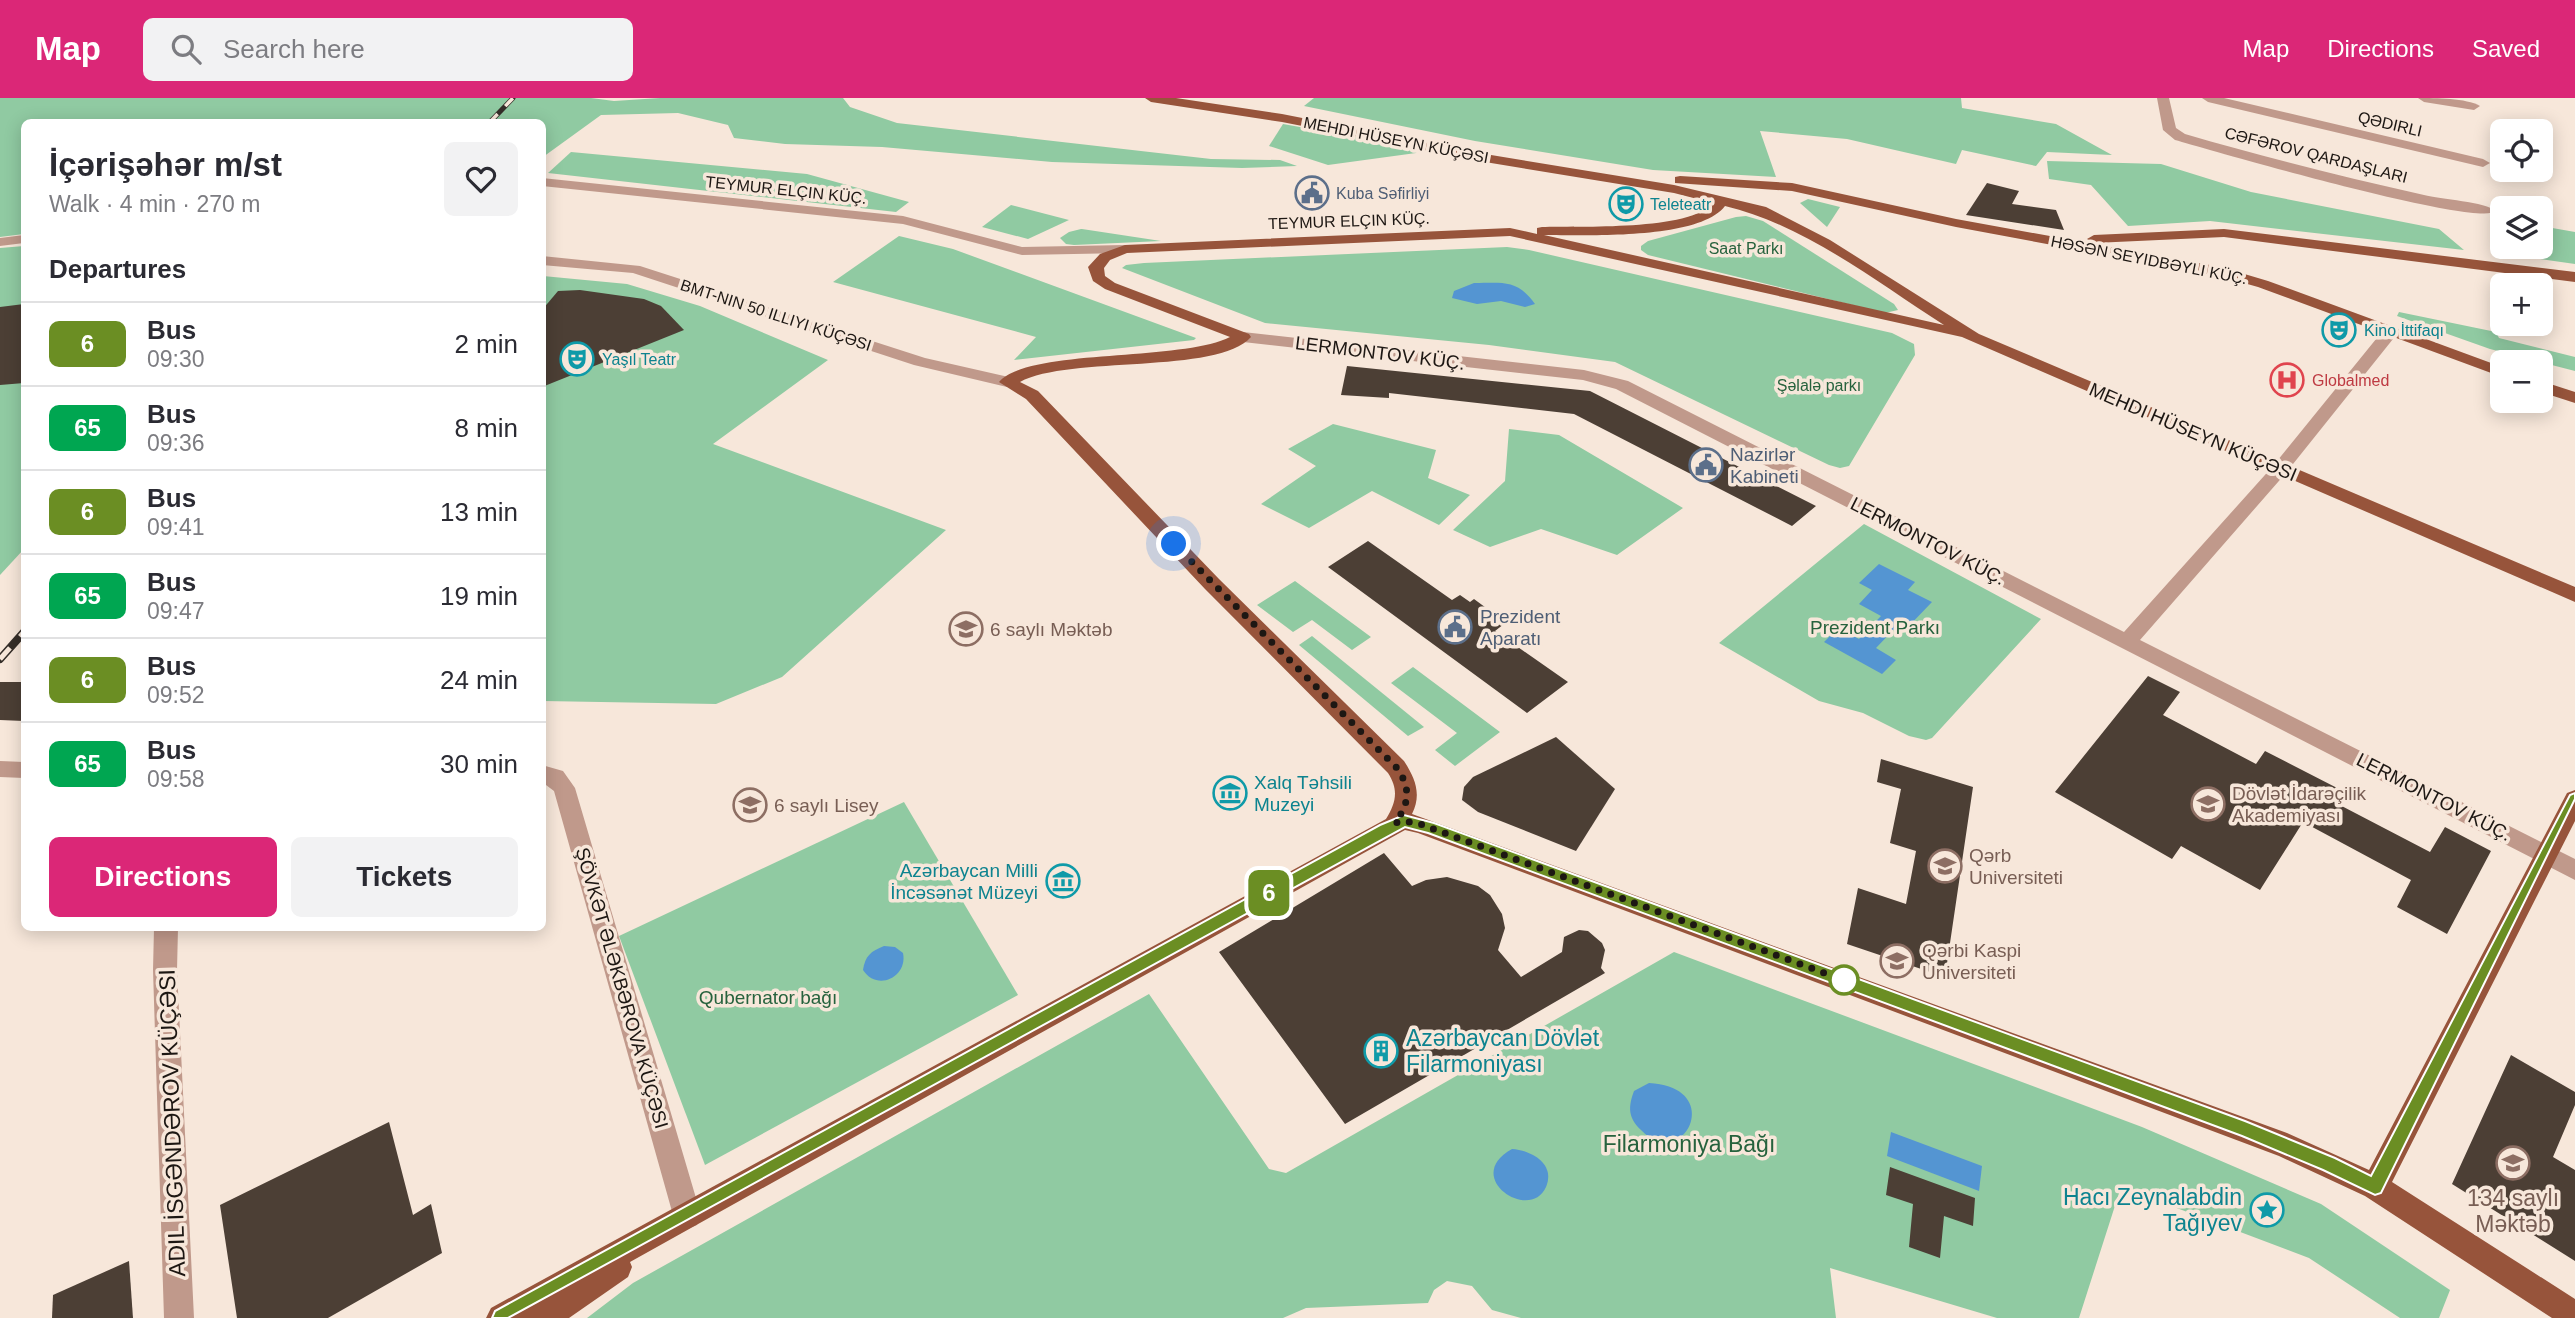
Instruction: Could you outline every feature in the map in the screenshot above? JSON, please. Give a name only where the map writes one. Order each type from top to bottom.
[{"type":"main road","name":"MEHDI HÜSEYN KÜÇƏSI","points":[[1151,98],[1282,118],[1485,158],[1639,183]]},
{"type":"main road","name":"MEHDI HÜSEYN KÜÇƏSI","points":[[1202,98],[1332,119],[1489,151],[1678,180]]},
{"type":"main road","points":[[1678,180],[1712,188],[1723,199]]},
{"type":"main road","points":[[1678,180],[1761,183],[1825,194]]},
{"type":"main road","points":[[1639,183],[1723,199],[1777,217],[1825,243]]},
{"type":"main road","points":[[1633,229],[1668,219],[1682,209],[1681,202],[1672,194],[1639,183]]},
{"type":"main road","points":[[1825,194],[1795,194],[1786,203],[1792,214],[1825,243]]},
{"type":"main road","name":"HƏSƏN SEYIDBƏYLI KÜÇ.","points":[[1825,194],[2017,234],[2221,272],[2263,284],[2490,368]]},
{"type":"main road","points":[[1510,232],[1667,226],[1702,218],[1717,211],[1723,199]]},
{"type":"main road","points":[[1510,232],[1973,337]]},
{"type":"main road","name":"TEYMUR ELÇIN KÜÇ.","points":[[1125,249],[1510,232]]},
{"type":"main road","points":[[2207,233],[2183,237],[2173,248],[2178,257],[2187,262],[2221,272]]},
{"type":"main road","points":[[2017,234],[2087,239],[2207,233],[2575,277]]},
{"type":"main road","name":"MEHDI HÜSEYN KÜÇƏSI","points":[[1825,243],[1973,337],[2575,595]]},
{"type":"main road","name":"LERMONTOV KÜÇ.","points":[[1125,249],[1105,257],[1096,267],[1096,274],[1102,282],[1243,337]]},
{"type":"main road","name":"LERMONTOV KÜÇ.","points":[[1007,382],[1045,368],[1209,350],[1243,337]]},
{"type":"main road","points":[[1007,382],[1032,395],[1212,584],[1396,767],[1406,782],[1408,795],[1403,813],[1395,823]]},
{"type":"main road","points":[[2553,390],[2575,398]]},
{"type":"main road","points":[[2375,1187],[2575,799]]},
{"type":"main road","points":[[502,1318],[1395,823],[1404,821],[1420,824],[2266,1137],[2375,1187],[2575,1316]]},
{"type":"main road","points":[[544,1318],[715,1200]]},
{"type":"street","points":[[2163,98],[2170,130],[2180,137],[2286,168],[2448,205],[2489,211]]},
{"type":"street","name":"QƏDIRLI","points":[[2208,98],[2483,163]]},
{"type":"street","points":[[2424,98],[2474,106]]},
{"type":"street","name":"TEYMUR ELÇIN KÜÇ.","points":[[546,182],[903,220],[1022,251],[1125,249]]},
{"type":"street","points":[[0,242],[21,239]]},
{"type":"street","name":"BMT-NIN 50 ILLIYI KÜÇƏSI","points":[[546,260],[635,269],[920,362],[1007,382]]},
{"type":"street","points":[[2127,641],[2279,470],[2391,331]]},
{"type":"street","name":"LERMONTOV KÜÇ.","points":[[1243,337],[1610,380],[2575,870]]},
{"type":"street","points":[[0,769],[21,770]]},
{"type":"street","name":"ŞÖVKƏT ƏLƏKBƏROVA KÜÇƏSI","points":[[546,774],[555,777],[564,788],[687,1215]]},
{"type":"street","name":"ADIL İSGƏNDƏROV KÜÇƏSI","points":[[166,931],[165,970],[179,1318]]},
{"type":"green space","points":[[0,98],[591,98],[614,101],[660,98],[843,98],[850,107],[897,123],[1211,159],[1280,160],[1297,166],[1242,168],[1052,162],[882,147],[785,144],[734,138],[728,125],[678,113],[601,115],[546,155],[546,119],[21,119],[21,234],[0,237]]},
{"type":"green space","points":[[1314,98],[1961,98],[1962,108],[2056,124],[2112,155],[2047,152],[2036,166],[1962,150],[1956,164],[1847,139],[1760,131],[1776,177],[1653,170],[1475,141],[1304,106]]},
{"type":"green space","points":[[1283,124],[1417,148],[1416,153],[1328,165],[1269,146]]},
{"type":"green space","points":[[571,152],[807,174],[909,202],[896,212],[548,173]]},
{"type":"green space","points":[[2047,161],[2161,164],[2251,192],[2439,229],[2464,250],[2210,221],[2128,226],[2091,185],[2049,179]]},
{"type":"green space","points":[[1808,199],[1840,207],[1827,227],[1800,203]]},
{"type":"green space","points":[[1011,205],[1069,220],[1028,239],[982,227]]},
{"type":"green space","name":"Saat Parkı","points":[[1746,216],[1763,221],[1894,304],[1898,310],[1885,313],[1648,255],[1641,250],[1641,246],[1648,241]]},
{"type":"green space","points":[[2553,228],[2575,232],[2575,264],[2539,259],[2553,259]]},
{"type":"green space","points":[[1081,229],[1161,241],[1074,245],[1066,244],[1060,238]]},
{"type":"green space","points":[[899,236],[953,249],[1196,338],[1014,360],[1036,337],[833,282]]},
{"type":"green space","points":[[21,246],[21,552],[0,575],[0,248]]},
{"type":"green space","name":"Şəlalə parkı","points":[[1507,247],[1892,333],[1914,344],[1915,355],[1849,466],[1840,468],[1615,362],[1489,345],[1265,323],[1122,268],[1144,263]]},
{"type":"green space","points":[[546,276],[627,284],[700,306],[828,360],[713,444],[946,530],[782,677],[716,704],[546,701]]},
{"type":"green space","points":[[2399,312],[2490,331],[2490,336],[2547,350],[2494,350],[2397,316]]},
{"type":"green space","points":[[2553,352],[2575,357],[2575,371],[2553,365]]},
{"type":"green space","points":[[1333,424],[1436,450],[1428,478],[1470,495],[1439,525],[1372,491],[1309,528],[1261,504],[1316,466],[1288,449]]},
{"type":"green space","points":[[1509,429],[1559,435],[1683,508],[1617,555],[1541,529],[1490,547],[1453,530],[1505,481]]},
{"type":"green space","name":"Prezident Parkı","points":[[1864,524],[2041,619],[1932,738],[1926,740],[1909,736],[1863,713],[1819,701],[1719,643]]},
{"type":"green space","points":[[1295,581],[1371,637],[1352,650],[1312,620],[1293,632],[1257,605]]},
{"type":"green space","points":[[1312,636],[1424,727],[1408,736],[1299,645]]},
{"type":"green space","points":[[1413,667],[1500,732],[1455,766],[1435,750],[1457,733],[1391,683]]},
{"type":"green space","name":"Qubernator bağı","points":[[904,802],[1018,995],[705,1165],[619,936]]},
{"type":"green space","name":"Filarmoniya Bağı","points":[[1674,952],[2142,1127],[2321,1204],[2450,1290],[2439,1318],[2400,1318],[2309,1258],[2121,1187],[2079,1318],[1997,1318],[1830,1268],[1836,1318],[1521,1318],[1492,1310],[1472,1286],[1447,1281],[1434,1290],[1428,1303],[1306,1308],[1283,1318],[587,1318],[633,1283],[1149,994],[1269,1169],[1286,1173]]},
{"type":"water","points":[[1474,283],[1515,286],[1535,304],[1525,307],[1501,301],[1477,304],[1452,298],[1454,291]]},
{"type":"water","points":[[1879,564],[1915,582],[1908,590],[1932,602],[1907,628],[1899,624],[1876,648],[1896,660],[1882,674],[1824,642],[1838,628],[1859,639],[1881,616],[1859,604],[1872,590],[1859,583]]},
{"type":"water","points":[[884,946],[895,947],[903,953],[903,962],[896,975],[883,981],[869,977],[863,970],[869,955]]},
{"type":"water","points":[[1649,1083],[1673,1088],[1687,1098],[1692,1111],[1690,1124],[1683,1136],[1671,1142],[1657,1141],[1641,1130],[1631,1117],[1630,1107],[1634,1091]]},
{"type":"water","points":[[1891,1132],[1982,1166],[1979,1191],[1887,1156]]},
{"type":"water","points":[[1512,1149],[1533,1155],[1544,1165],[1548,1179],[1546,1187],[1538,1197],[1527,1200],[1515,1198],[1504,1192],[1496,1183],[1494,1172],[1498,1160]]},
{"type":"building","points":[[1987,183],[2019,191],[2012,204],[2056,210],[2064,230],[1966,215]]},
{"type":"building","name":"Yaşıl Teatr","points":[[580,290],[644,299],[661,306],[684,330],[546,385],[546,305],[558,291]]},
{"type":"building","points":[[21,304],[21,383],[0,385],[0,307]]},
{"type":"building","name":"Nazirlər Kabineti","points":[[1347,366],[1590,391],[1816,506],[1792,526],[1574,414],[1389,393],[1389,398],[1341,395]]},
{"type":"building","name":"Prezident Aparatı","points":[[1368,541],[1452,600],[1460,595],[1470,602],[1474,599],[1504,624],[1495,631],[1568,682],[1527,713],[1328,567]]},
{"type":"building","name":"Dövlət İdarəçilik Akademiyası","points":[[2148,676],[2180,692],[2163,715],[2256,764],[2265,751],[2341,790],[2334,802],[2430,852],[2445,827],[2491,851],[2447,934],[2397,907],[2411,880],[2303,822],[2260,890],[2181,846],[2172,859],[2055,792]]},
{"type":"building","points":[[0,682],[21,682],[21,721],[0,720]]},
{"type":"building","points":[[1556,737],[1615,789],[1576,851],[1478,812],[1462,800],[1464,787],[1473,777]]},
{"type":"building","name":"Qərb Universiteti","points":[[1881,759],[1973,787],[1945,977],[1847,944],[1858,888],[1906,904],[1916,851],[1890,843],[1901,789],[1877,782]]},
{"type":"building","name":"Azərbaycan Dövlət Filarmoniyası","points":[[1384,853],[1412,886],[1426,880],[1447,877],[1478,886],[1490,895],[1502,914],[1505,928],[1498,950],[1521,977],[1562,952],[1564,937],[1579,930],[1588,931],[1602,943],[1605,950],[1601,968],[1605,973],[1345,1124],[1219,952]]},
{"type":"building","name":"134 saylı Məktəb","points":[[2511,1055],[2575,1092],[2575,1105],[2553,1157],[2575,1170],[2575,1261],[2452,1184]]},
{"type":"building","points":[[389,1122],[413,1215],[431,1204],[442,1253],[328,1318],[237,1318],[220,1205]]},
{"type":"building","points":[[1890,1167],[1975,1198],[1973,1226],[1944,1216],[1940,1258],[1909,1247],[1913,1204],[1886,1195]]},
{"type":"building","points":[[129,1261],[133,1318],[52,1318],[53,1295]]},
{"type":"railway","points":[[493,119],[513,98]]},
{"type":"railway","points":[[0,659],[21,635]]},
{"type":"bus line","name":"6","points":[[501,1318],[1395,823],[1404,821],[1429,827],[2245,1129],[2329,1164],[2375,1187],[2575,799]]},
{"type":"place","name":"Kuba Səfirliyi","points":[[1312,193]]},
{"type":"place","name":"Teleteatr","points":[[1626,204]]},
{"type":"place","name":"Kino İttifaqı","points":[[2339,330]]},
{"type":"place","name":"Yaşıl Teatr","points":[[577,359]]},
{"type":"place","name":"Globalmed","points":[[2287,380]]},
{"type":"place","name":"Nazirlər Kabineti","points":[[1706,465]]},
{"type":"place","name":"Prezident Aparatı","points":[[1455,627]]},
{"type":"place","name":"6 saylı Məktəb","points":[[966,629]]},
{"type":"place","name":"Xalq Təhsili Muzeyi","points":[[1230,793]]},
{"type":"place","name":"Dövlət İdarəçilik Akademiyası","points":[[2208,804]]},
{"type":"place","name":"6 saylı Lisey","points":[[750,805]]},
{"type":"place","name":"Qərb Universiteti","points":[[1945,866]]},
{"type":"place","name":"Azərbaycan Milli İncəsənət Müzeyi","points":[[1063,881]]},
{"type":"place","name":"Qərbi Kaspi Universiteti","points":[[1897,961]]},
{"type":"place","name":"Azərbaycan Dövlət Filarmoniyası","points":[[1381,1051]]},
{"type":"place","name":"134 saylı Məktəb","points":[[2513,1163]]},
{"type":"place","name":"Hacı Zeynalabdin Tağıyev","points":[[2267,1210]]},
{"type":"route","points":[[1174,544],[1396,767],[1406,782],[1408,795],[1403,813],[1395,823],[1404,821],[1420,824],[1849,982],[1844,980]]}]
